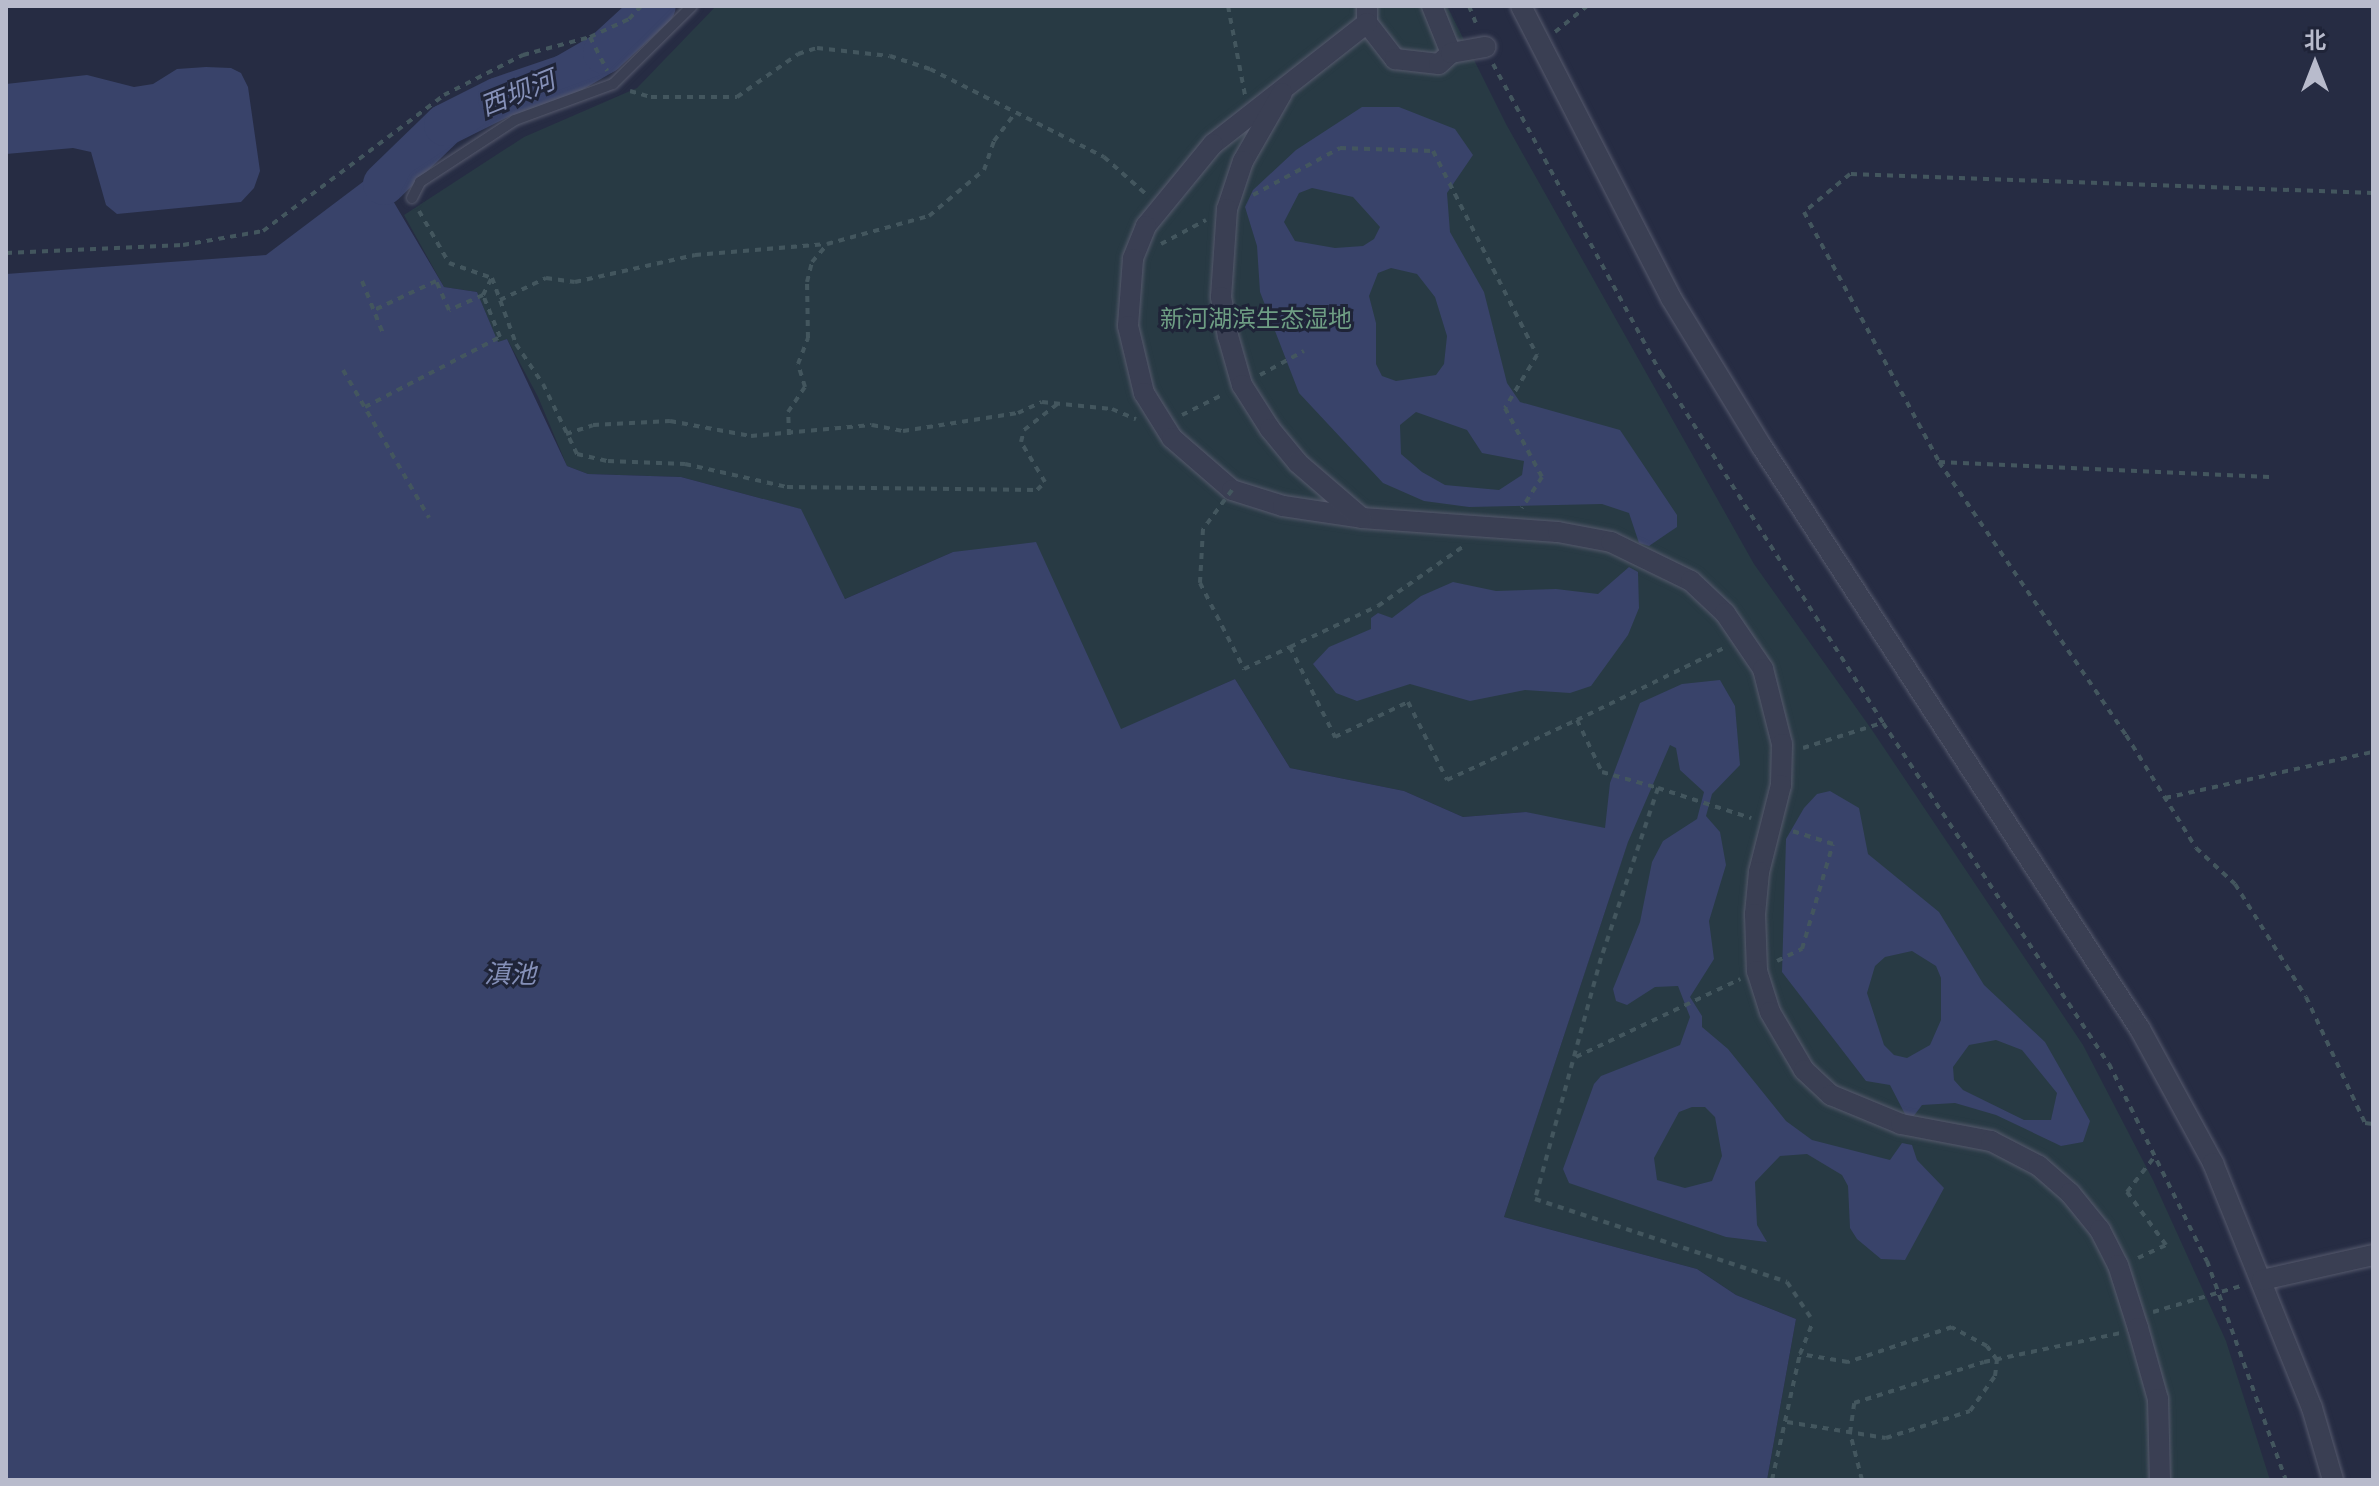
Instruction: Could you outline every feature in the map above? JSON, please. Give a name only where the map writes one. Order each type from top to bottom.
[{"type":"street","points":[[1432,6],[1451,53]]},
{"type":"street","points":[[1521,6],[1536,44],[1671,298],[1762,447],[2140,1029],[2213,1163],[2312,1408],[2333,1480]]},
{"type":"street","points":[[1485,47],[1451,53],[1439,64],[1395,59],[1367,14],[1213,144],[1161,204],[1133,259],[1128,326],[1134,361],[1162,424],[1226,498],[1362,518],[1509,527],[1611,542],[1691,581],[1725,613],[1763,669],[1776,707],[1782,755],[1761,826],[1755,914],[1757,971],[1785,1043],[1831,1095],[1901,1124],[1991,1141],[2039,1166],[2070,1193],[2112,1253],[2158,1399],[2160,1480]]},
{"type":"street","points":[[1288,81],[1243,161],[1227,209],[1221,297],[1242,385],[1298,463],[1362,518]]},
{"type":"street","points":[[2262,1280],[2373,1255]]},
{"type":"lane","points":[[412,198],[420,182],[515,120],[612,80],[692,6]]},
{"type":"path","points":[[6,253],[183,245],[263,231],[444,95],[523,55],[590,37],[629,19],[641,6]]},
{"type":"path","points":[[1228,6],[1245,97]]},
{"type":"path","points":[[1469,6],[1485,47],[1661,373],[1883,723],[2045,963],[2109,1064],[2156,1155],[2220,1293],[2286,1480]]},
{"type":"path","points":[[1536,44],[1587,6]]},
{"type":"path","points":[[590,37],[612,80],[651,97],[737,97],[798,54],[841,47],[930,69],[1104,157],[1149,196]]},
{"type":"path","points":[[1235,106],[1256,88]]},
{"type":"path","points":[[500,300],[546,278],[575,282],[695,255],[827,244],[929,216],[984,170],[994,141],[1014,114]]},
{"type":"path","points":[[1133,259],[1340,148],[1433,151],[1537,355],[1505,408],[1542,477],[1509,527]]},
{"type":"path","points":[[2373,193],[1850,174],[1804,212],[1939,462],[2196,848],[2243,897],[2306,997],[2365,1123],[2373,1124]]},
{"type":"path","points":[[1141,210],[1158,186]]},
{"type":"path","points":[[412,198],[449,263],[492,278]]},
{"type":"path","points":[[789,436],[788,412],[805,387],[798,364],[808,338],[807,282],[812,262],[827,244]]},
{"type":"path","points":[[374,310],[436,281],[449,310],[483,295],[492,278]]},
{"type":"path","points":[[492,278],[516,344],[543,384],[577,454],[608,461],[685,464],[787,487],[1037,490],[1045,482],[1021,442],[1024,430],[1060,402]]},
{"type":"path","points":[[362,281],[384,336]]},
{"type":"path","points":[[365,407],[500,337],[483,295]]},
{"type":"path","points":[[1162,424],[1304,351]]},
{"type":"path","points":[[343,370],[429,518]]},
{"type":"path","points":[[566,434],[593,425],[670,421],[751,436],[789,436],[872,425],[903,431],[1060,402],[1112,409],[1139,421],[1135,409]]},
{"type":"path","points":[[1939,462],[2275,477]]},
{"type":"path","points":[[1226,498],[1203,529],[1200,583],[1244,669],[1378,606],[1466,545],[1469,537],[1454,538]]},
{"type":"path","points":[[1723,632],[1737,655]]},
{"type":"path","points":[[1290,647],[1335,737],[1408,702],[1447,780],[1731,645]]},
{"type":"path","points":[[1577,720],[1602,772],[1711,804],[1761,826],[1833,844],[1802,949],[1757,971]]},
{"type":"path","points":[[1782,755],[1883,723]]},
{"type":"path","points":[[2165,798],[2373,752]]},
{"type":"path","points":[[1658,788],[1601,958],[1535,1199],[1787,1282],[1813,1321],[1800,1354],[1772,1480]]},
{"type":"path","points":[[1760,807],[1761,826]]},
{"type":"path","points":[[1576,1057],[1744,977],[1747,991]]},
{"type":"path","points":[[2140,1272],[2136,1259],[2166,1245],[2127,1192],[2156,1155]]},
{"type":"path","points":[[1862,1480],[1850,1433],[1854,1403],[1997,1360],[2134,1327],[2153,1312],[2262,1280]]},
{"type":"path","points":[[2149,1299],[2153,1312]]},
{"type":"path","points":[[2127,1346],[2134,1327],[2153,1312]]},
{"type":"path","points":[[1787,1422],[1886,1438],[1970,1411],[1995,1376],[1997,1360],[1987,1346],[1952,1327],[1848,1362],[1800,1354]]},
{"type":"green space","name":"新河湖滨生态湿地","points":[[716,6],[1447,6],[1506,124],[1754,564],[1872,730],[2083,1045],[2153,1180],[2226,1341],[2270,1480],[1767,1480],[1796,1319],[1736,1295],[1697,1269],[1504,1217],[1628,841],[1526,812],[1463,817],[1404,791],[1290,768],[1235,679],[1121,730],[953,552],[845,599],[800,509],[681,477],[588,474],[567,466],[538,397],[507,339],[498,343],[477,292],[444,287],[404,215],[524,137],[637,88]]},
{"type":"water","points":[[231,68],[241,73],[248,87],[260,171],[254,188],[241,202],[117,214],[106,205],[91,152],[73,148],[6,154],[6,84],[87,75],[134,87],[153,84],[177,69]]},
{"type":"water","points":[[1362,107],[1399,107],[1455,129],[1473,155],[1447,193],[1450,232],[1484,292],[1507,383],[1520,402],[1620,430],[1677,515],[1677,527],[1649,546],[1639,543],[1629,513],[1602,504],[1469,507],[1424,501],[1383,483],[1299,393],[1260,292],[1257,246],[1245,207],[1253,190],[1296,150]],"holes":[[[1312,188],[1353,197],[1380,227],[1374,239],[1363,246],[1335,248],[1295,241],[1284,222],[1299,193]],[[1391,268],[1417,274],[1435,297],[1447,336],[1444,364],[1436,375],[1396,381],[1382,376],[1376,364],[1376,323],[1369,296],[1378,273]],[[1416,412],[1467,430],[1482,453],[1524,461],[1522,475],[1499,490],[1445,485],[1422,472],[1401,454],[1400,425]]]},
{"type":"water","name":"滇池","points":[[376,172],[444,287],[477,292],[498,342],[507,339],[567,466],[588,474],[681,477],[801,509],[845,599],[953,552],[1036,542],[1121,729],[1235,679],[1290,768],[1404,791],[1463,817],[1526,812],[1605,828],[1610,783],[1640,703],[1682,684],[1720,680],[1735,706],[1740,765],[1712,794],[1706,816],[1720,832],[1726,865],[1709,921],[1714,959],[1690,997],[1702,1016],[1702,1027],[1728,1049],[1786,1121],[1812,1140],[1890,1160],[1902,1143],[1912,1145],[1917,1160],[1944,1188],[1905,1260],[1881,1259],[1857,1239],[1850,1228],[1848,1186],[1842,1175],[1807,1154],[1780,1156],[1755,1182],[1757,1225],[1767,1242],[1726,1237],[1569,1183],[1563,1169],[1594,1084],[1601,1076],[1680,1045],[1690,1017],[1678,986],[1655,987],[1627,1005],[1616,1001],[1613,989],[1640,922],[1652,862],[1663,841],[1697,819],[1704,792],[1680,770],[1676,748],[1670,745],[1628,842],[1504,1217],[1697,1269],[1736,1295],[1796,1319],[1767,1480],[6,1480],[6,274],[266,255]],"holes":[[[1692,1107],[1705,1107],[1715,1117],[1722,1156],[1712,1181],[1685,1188],[1657,1180],[1654,1158],[1679,1112]]]},
{"type":"water","points":[[1629,567],[1638,572],[1639,608],[1628,635],[1591,686],[1570,693],[1525,690],[1470,701],[1410,684],[1357,701],[1336,693],[1313,664],[1329,647],[1371,629],[1371,618],[1378,613],[1392,618],[1421,596],[1453,582],[1496,591],[1556,589],[1598,594]]},
{"type":"water","points":[[1830,791],[1859,808],[1868,854],[1939,912],[1984,985],[2045,1042],[2090,1121],[2083,1142],[2061,1146],[1996,1115],[1955,1103],[1922,1105],[1913,1117],[1906,1116],[1890,1085],[1866,1081],[1782,972],[1786,839],[1804,808],[1817,794]],"holes":[[[1912,951],[1936,966],[1941,978],[1941,1020],[1930,1045],[1907,1058],[1894,1055],[1884,1045],[1867,993],[1875,966],[1885,957]],[[1996,1040],[2022,1050],[2057,1093],[2051,1120],[2024,1120],[1963,1090],[1954,1080],[1953,1067],[1969,1045]]]},
{"type":"waterway","name":"西坝河","points":[[384,184],[445,125],[499,98],[566,75],[604,53],[655,6]]}]
